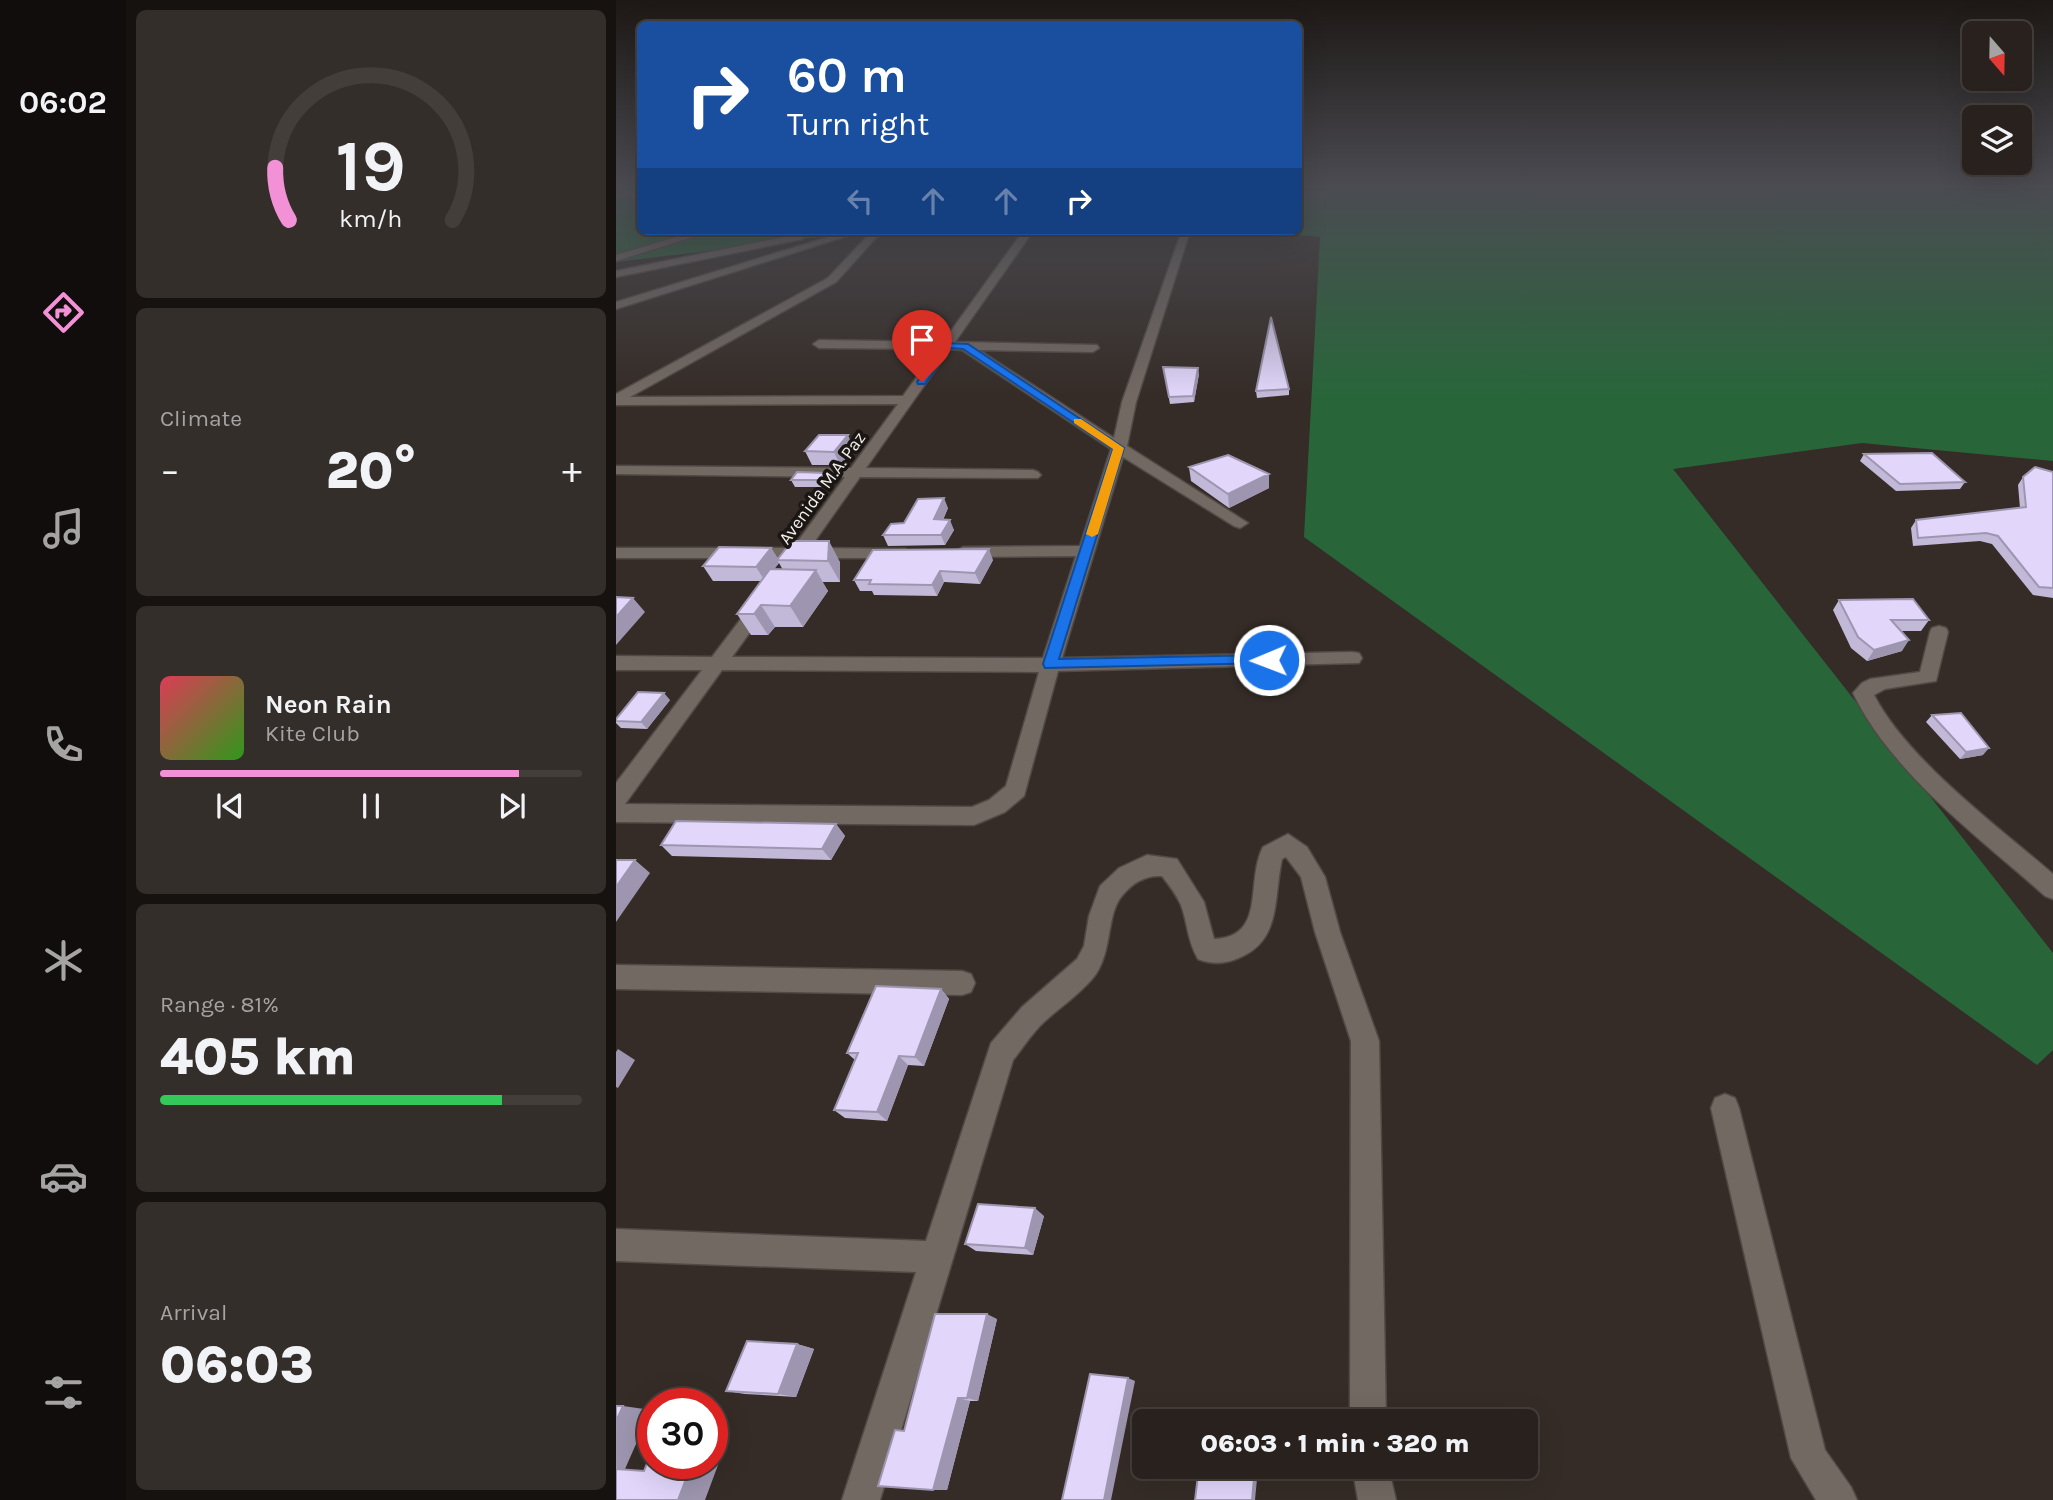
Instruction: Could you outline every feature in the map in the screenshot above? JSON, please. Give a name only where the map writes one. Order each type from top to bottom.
[{"type":"street","points":[[616,275],[708,256]]},
{"type":"street","points":[[616,306],[777,256]]},
{"type":"street","points":[[616,400],[832,280],[854,256]]},
{"type":"street","name":"Avenida M.A. Paz","points":[[616,799],[857,474],[1009,256]]},
{"type":"street","points":[[616,813],[974,816],[997,806],[1016,790],[1050,664],[1118,448],[1129,401],[1178,256]]},
{"type":"street","points":[[819,344],[1093,348]]},
{"type":"street","points":[[965,346],[1118,448],[1240,523]]},
{"type":"street","points":[[616,400],[909,400]]},
{"type":"street","points":[[616,470],[1032,475]]},
{"type":"street","points":[[949,552],[1087,551]]},
{"type":"street","points":[[616,553],[922,553]]},
{"type":"street","points":[[1940,632],[1929,676],[1917,681],[1875,683],[1863,693],[1866,704],[1906,754],[2053,889]]},
{"type":"street","points":[[616,663],[1050,664],[1352,658]]},
{"type":"street","points":[[861,1500],[1001,1053],[1031,1016],[1086,967],[1096,948],[1101,916],[1109,893],[1127,875],[1147,865],[1170,866],[1188,895],[1196,916],[1196,934],[1207,951],[1228,953],[1250,942],[1260,922],[1271,854],[1288,844],[1304,858],[1310,870],[1365,1041],[1368,1409]]},
{"type":"street","points":[[616,977],[962,982]]},
{"type":"street","points":[[1725,1108],[1809,1458],[1838,1500]]},
{"type":"street","points":[[616,1245],[937,1256]]},
{"type":"street","points":[[1368,1500],[1369,1479]]},
{"type":"street","points":[[1372,1479],[1377,1500]]},
{"type":"green space","points":[[616,256],[665,256],[616,262]]},
{"type":"green space","points":[[1319,256],[2053,256],[2053,461],[1862,443],[1673,469],[2053,953],[2053,1050],[2037,1065],[1304,537]]},
{"type":"building","points":[[1271,317],[1289,389],[1256,391]]},
{"type":"building","points":[[1163,367],[1198,368],[1193,396],[1169,397]]},
{"type":"building","points":[[819,435],[848,435],[834,452],[805,451]]},
{"type":"building","points":[[1932,453],[1965,482],[1900,484],[1864,454]]},
{"type":"building","points":[[1228,455],[1269,474],[1228,494],[1189,467]]},
{"type":"building","points":[[2035,467],[2053,472],[2053,588],[2039,587],[1998,536],[1986,533],[1918,538],[1916,520],[2026,507],[2023,477]]},
{"type":"building","points":[[797,472],[825,473],[819,480],[791,480]]},
{"type":"building","points":[[944,498],[934,519],[950,520],[941,535],[883,535],[891,524],[904,523],[918,499]]},
{"type":"building","points":[[792,541],[829,541],[828,561],[777,560]]},
{"type":"building","points":[[719,547],[771,548],[756,567],[703,566]]},
{"type":"building","points":[[989,549],[975,573],[940,571],[932,585],[869,584],[871,580],[854,580],[873,550]]},
{"type":"building","points":[[770,569],[816,570],[790,606],[761,605],[754,614],[737,614]]},
{"type":"building","points":[[616,597],[633,598],[616,617]]},
{"type":"building","points":[[1913,599],[1929,620],[1891,620],[1909,640],[1874,650],[1858,637],[1839,600]]},
{"type":"building","points":[[638,692],[664,693],[641,722],[616,721],[616,719]]},
{"type":"building","points":[[1961,713],[1989,748],[1966,752],[1932,715]]},
{"type":"building","points":[[676,821],[836,824],[822,849],[661,845]]},
{"type":"building","points":[[616,860],[635,860],[616,887]]},
{"type":"building","points":[[876,986],[941,989],[915,1057],[899,1056],[877,1112],[834,1110],[858,1053],[847,1053]]},
{"type":"building","points":[[978,1204],[1035,1208],[1025,1248],[965,1244]]},
{"type":"building","points":[[935,1314],[987,1314],[967,1398],[958,1398],[933,1490],[878,1486],[895,1430],[904,1431]]},
{"type":"building","points":[[747,1341],[797,1344],[778,1394],[728,1391]]},
{"type":"building","points":[[1090,1374],[1128,1378],[1104,1500],[1062,1500]]},
{"type":"building","points":[[616,1406],[623,1406],[616,1421]]},
{"type":"building","points":[[616,1469],[637,1470],[637,1479],[686,1479],[678,1500],[616,1500]]},
{"type":"building","points":[[1198,1479],[1254,1479],[1252,1500],[1195,1500]]},
{"type":"slow traffic","points":[[1078,421],[1118,448],[1092,534]]},
{"type":"route","points":[[922,382],[948,345],[965,346],[1118,448],[1050,664],[1269,660]]}]
